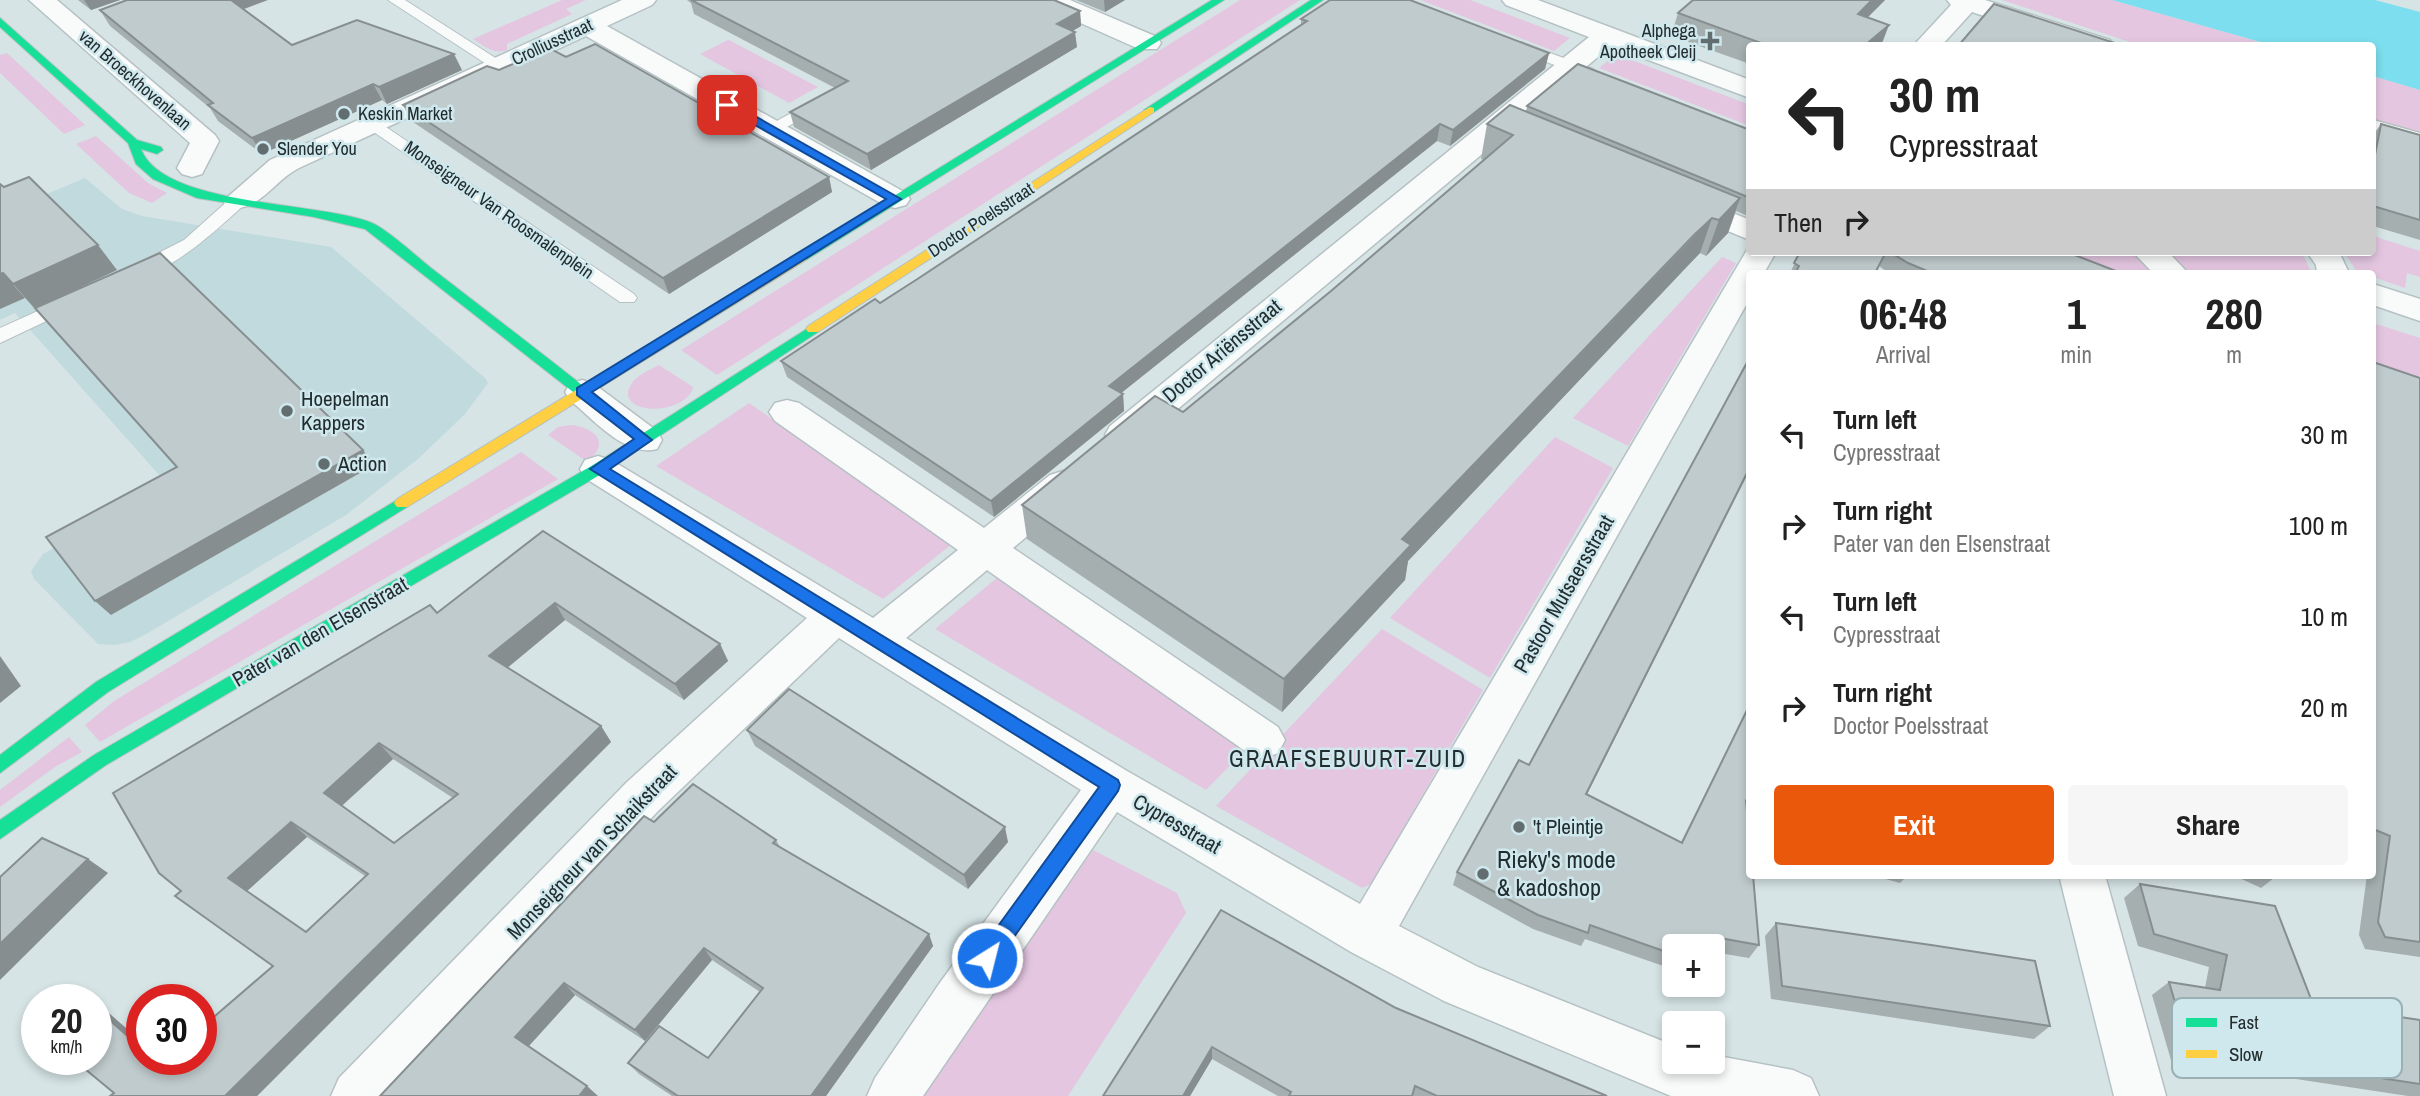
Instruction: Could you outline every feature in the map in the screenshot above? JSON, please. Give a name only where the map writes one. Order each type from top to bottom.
[{"type":"street","name":"van Broeckhovenlaan","points":[[0,21],[133,142],[202,171],[205,141],[87,23],[42,0]]},
{"type":"street","name":"Crolliusstraat","points":[[374,124],[643,0]]},
{"type":"street","points":[[1049,0],[1148,43]]},
{"type":"street","points":[[0,765],[102,687],[1219,0]]},
{"type":"street","name":"Doctor Poelsstraat","points":[[644,440],[1318,0]]},
{"type":"street","points":[[1515,0],[1746,88]]},
{"type":"street","points":[[1929,42],[1963,1],[2089,42]]},
{"type":"street","points":[[587,26],[895,199]]},
{"type":"street","name":"Doctor Ariënsstraat","points":[[876,639],[1089,463],[1511,130],[1570,66],[1608,35]]},
{"type":"street","points":[[374,124],[280,166],[253,186],[314,213],[369,226],[644,440]]},
{"type":"street","points":[[2376,130],[2420,142]]},
{"type":"street","name":"van Broeckhovenlaan","points":[[133,142],[140,160],[157,176],[201,195],[253,186]]},
{"type":"street","points":[[1662,194],[1746,228]]},
{"type":"street","points":[[360,206],[369,226]]},
{"type":"street","points":[[2153,256],[2169,270]]},
{"type":"street","name":"Pastoor Mutsaersstraat","points":[[1368,936],[1746,276]]},
{"type":"street","points":[[2376,296],[2420,310]]},
{"type":"street","points":[[787,412],[1263,740]]},
{"type":"street","name":"Pater van den Elsenstraat","points":[[0,831],[100,760],[644,440]]},
{"type":"street","name":"Cypresstraat","points":[[598,469],[1111,785],[1368,936],[1461,984],[1682,1075],[1727,1090],[1793,1096]]},
{"type":"street","name":"Monseigneur van Schaikstraat","points":[[357,1096],[642,797],[836,616]]},
{"type":"street","points":[[893,1096],[956,1001],[1111,785]]},
{"type":"street","points":[[2083,879],[2140,1096]]},
{"type":"lane","name":"Crolliusstraat","points":[[395,0],[500,66]]},
{"type":"lane","points":[[1506,40],[1609,80]]},
{"type":"lane","points":[[770,129],[833,94]]},
{"type":"lane","name":"Monseigneur Van Roosmalenplein","points":[[374,124],[627,298]]},
{"type":"lane","points":[[127,276],[191,244],[253,186]]},
{"type":"lane","points":[[0,335],[89,294]]},
{"type":"shaded area","points":[[562,0],[586,0],[566,9],[572,14],[507,44],[507,50],[493,51],[473,39]]},
{"type":"shaded area","points":[[1240,0],[1300,0],[717,375],[681,350]]},
{"type":"shaded area","points":[[1420,0],[1470,0],[1570,38],[1554,51]]},
{"type":"shaded area","points":[[2002,0],[2112,0],[2260,42],[2130,42]]},
{"type":"shaded area","points":[[728,40],[818,87],[789,103],[700,54]]},
{"type":"shaded area","points":[[7,53],[85,125],[64,134],[0,73],[0,55]]},
{"type":"shaded area","points":[[1616,54],[1746,103],[1746,124],[1599,68]]},
{"type":"shaded area","points":[[2376,77],[2420,90],[2420,132],[2376,120]]},
{"type":"shaded area","points":[[96,136],[148,183],[167,193],[152,203],[129,193],[76,144]]},
{"type":"shaded area","points":[[85,178],[122,209],[142,216],[331,247],[488,383],[465,414],[418,459],[346,515],[148,633],[130,642],[114,645],[98,644],[34,579],[31,571],[43,554],[169,486],[15,313],[0,320],[0,214]]},
{"type":"shaded area","points":[[2376,237],[2420,251],[2420,277],[2407,273],[2405,288],[2376,278],[2376,270],[2356,270],[2347,256],[2376,256]]},
{"type":"shaded area","points":[[2057,256],[2135,256],[2148,270],[2094,270]]},
{"type":"shaded area","points":[[2170,256],[2304,256],[2310,270],[2187,270]]},
{"type":"shaded area","points":[[1722,257],[1736,263],[1628,446],[1573,418]]},
{"type":"shaded area","points":[[2376,324],[2420,338],[2420,383],[2376,369]]},
{"type":"shaded area","points":[[659,365],[693,387],[692,391],[684,400],[673,406],[638,406],[630,400],[628,393],[632,383]]},
{"type":"shaded area","points":[[749,403],[952,544],[883,599],[656,466]]},
{"type":"shaded area","points":[[571,425],[587,429],[597,438],[598,449],[586,461],[548,435],[558,427]]},
{"type":"shaded area","points":[[1555,437],[1613,468],[1490,678],[1390,618]]},
{"type":"shaded area","points":[[521,452],[558,479],[100,742],[85,725],[114,701]]},
{"type":"shaded area","points":[[998,577],[1246,749],[1206,790],[935,629]]},
{"type":"shaded area","points":[[1382,629],[1483,690],[1371,884],[1362,888],[1216,806]]},
{"type":"shaded area","points":[[69,737],[82,752],[55,767],[0,807],[0,790]]},
{"type":"shaded area","points":[[1093,850],[1177,893],[1186,913],[1068,1096],[923,1096]]},
{"type":"water","points":[[2112,0],[2375,0],[2420,12],[2420,90],[2376,77],[2376,42],[2260,42]]},
{"type":"building","points":[[127,0],[231,0],[292,45],[357,20],[454,54],[379,87],[373,84],[252,138],[208,105],[213,103],[100,10]]},
{"type":"building","points":[[691,0],[1054,0],[1080,11],[1057,24],[1075,32],[867,154],[790,112],[848,81]]},
{"type":"building","points":[[1330,0],[1410,0],[1549,53],[1453,130],[1440,124],[1109,386],[1123,394],[991,501],[781,361],[875,299],[880,303],[919,278],[1307,21],[1301,19]]},
{"type":"building","points":[[1693,0],[1872,0],[1858,14],[1889,25],[1869,42],[1758,42],[1678,13]]},
{"type":"building","points":[[1994,4],[2112,42],[1961,42]]},
{"type":"building","points":[[595,44],[829,177],[663,278],[403,105],[487,66],[499,70],[549,48],[566,57]]},
{"type":"building","points":[[1578,64],[1746,128],[1746,196],[1527,106]]},
{"type":"building","points":[[1510,105],[1740,198],[1719,220],[1712,218],[1694,235],[1402,539],[1411,545],[1284,679],[1022,505],[1155,396],[1183,412],[1331,291],[1513,135],[1487,124]]},
{"type":"building","points":[[2381,124],[2420,135],[2420,220],[2376,207],[2376,150]]},
{"type":"building","points":[[29,177],[98,245],[13,284],[3,273],[0,274],[0,184],[4,187]]},
{"type":"building","points":[[160,253],[363,450],[95,601],[46,537],[177,467],[35,308]]},
{"type":"building","points":[[1798,256],[1884,256],[1877,270],[1797,270],[1799,266],[1794,263]]},
{"type":"building","points":[[1897,256],[2077,256],[2113,270],[1925,270]]},
{"type":"building","points":[[2376,363],[2420,378],[2420,942],[2385,937],[2378,922],[2390,836],[2376,830]]},
{"type":"building","points":[[1746,364],[1746,475],[1586,794],[1682,843],[1746,712],[1746,879],[1753,879],[1759,945],[1725,939],[1725,934],[1662,934],[1662,950],[1590,925],[1588,933],[1538,915],[1457,872],[1519,760],[1529,765]]},
{"type":"building","points":[[543,531],[720,644],[675,684],[555,603],[489,656],[601,726],[225,1096],[110,1096],[114,1093],[92,1075],[112,1075],[112,1022],[126,1035],[126,1075],[217,1075],[217,1014],[273,966],[175,896],[181,891],[159,873],[113,793],[430,605],[437,613]],"holes":[[[379,743],[458,794],[394,843],[324,793]],[[291,822],[368,874],[306,932],[228,878]]]},
{"type":"building","points":[[789,689],[1005,827],[964,875],[747,730]]},
{"type":"building","points":[[693,784],[776,840],[773,843],[929,934],[811,1096],[678,1096],[628,1063],[659,1026],[708,1058],[763,988],[704,948],[635,1030],[564,983],[515,1037],[587,1086],[579,1096],[380,1096],[644,816],[654,822]]},
{"type":"building","points":[[42,838],[88,859],[0,944],[0,877]]},
{"type":"building","points":[[2140,884],[2275,906],[2311,998],[2174,998],[2169,982],[2220,990],[2227,955],[2154,934]]},
{"type":"building","points":[[1221,910],[1396,1008],[1607,1096],[1437,1096],[1415,1086],[1412,1096],[1289,1096],[1291,1092],[1212,1047],[1183,1096],[1103,1096]]},
{"type":"building","points":[[1776,923],[2035,961],[2050,1026],[1782,986]]},
{"type":"building","points":[[2402,1017],[2420,1020],[2420,1084],[2380,1078],[2402,1078]]},
{"type":"traffic: fast","points":[[801,257],[1219,0]]},
{"type":"traffic: fast","points":[[1150,110],[1318,0]]},
{"type":"traffic: fast","points":[[0,21],[133,142],[157,150]]},
{"type":"traffic: fast","points":[[133,142],[140,161],[157,176],[201,195],[314,213],[369,226],[582,392]]},
{"type":"traffic: fast","points":[[0,831],[100,760],[598,469],[813,329]]},
{"type":"traffic: fast","points":[[0,765],[102,687],[402,503]]},
{"type":"traffic: slow","points":[[813,329],[1150,110]]},
{"type":"traffic: slow","points":[[402,503],[801,257]]},
{"type":"place","name":"Alphega Apotheek Cleij","points":[[1710,41]]},
{"type":"place","name":"Keskin Market","points":[[344,114]]},
{"type":"place","name":"Slender You","points":[[263,149]]},
{"type":"place","name":"Hoepelman Kappers","points":[[287,411]]},
{"type":"place","name":"Action","points":[[324,464]]},
{"type":"place","name":"'t Pleintje","points":[[1519,827]]},
{"type":"place","name":"Rieky's mode & kadoshop","points":[[1483,874]]},
{"type":"district","name":"GRAAFSEBUURT-ZUID","points":[[1348,759]]},
{"type":"route","points":[[727,105],[895,199],[582,391],[644,440],[598,469],[1111,785],[987,958]]}]
